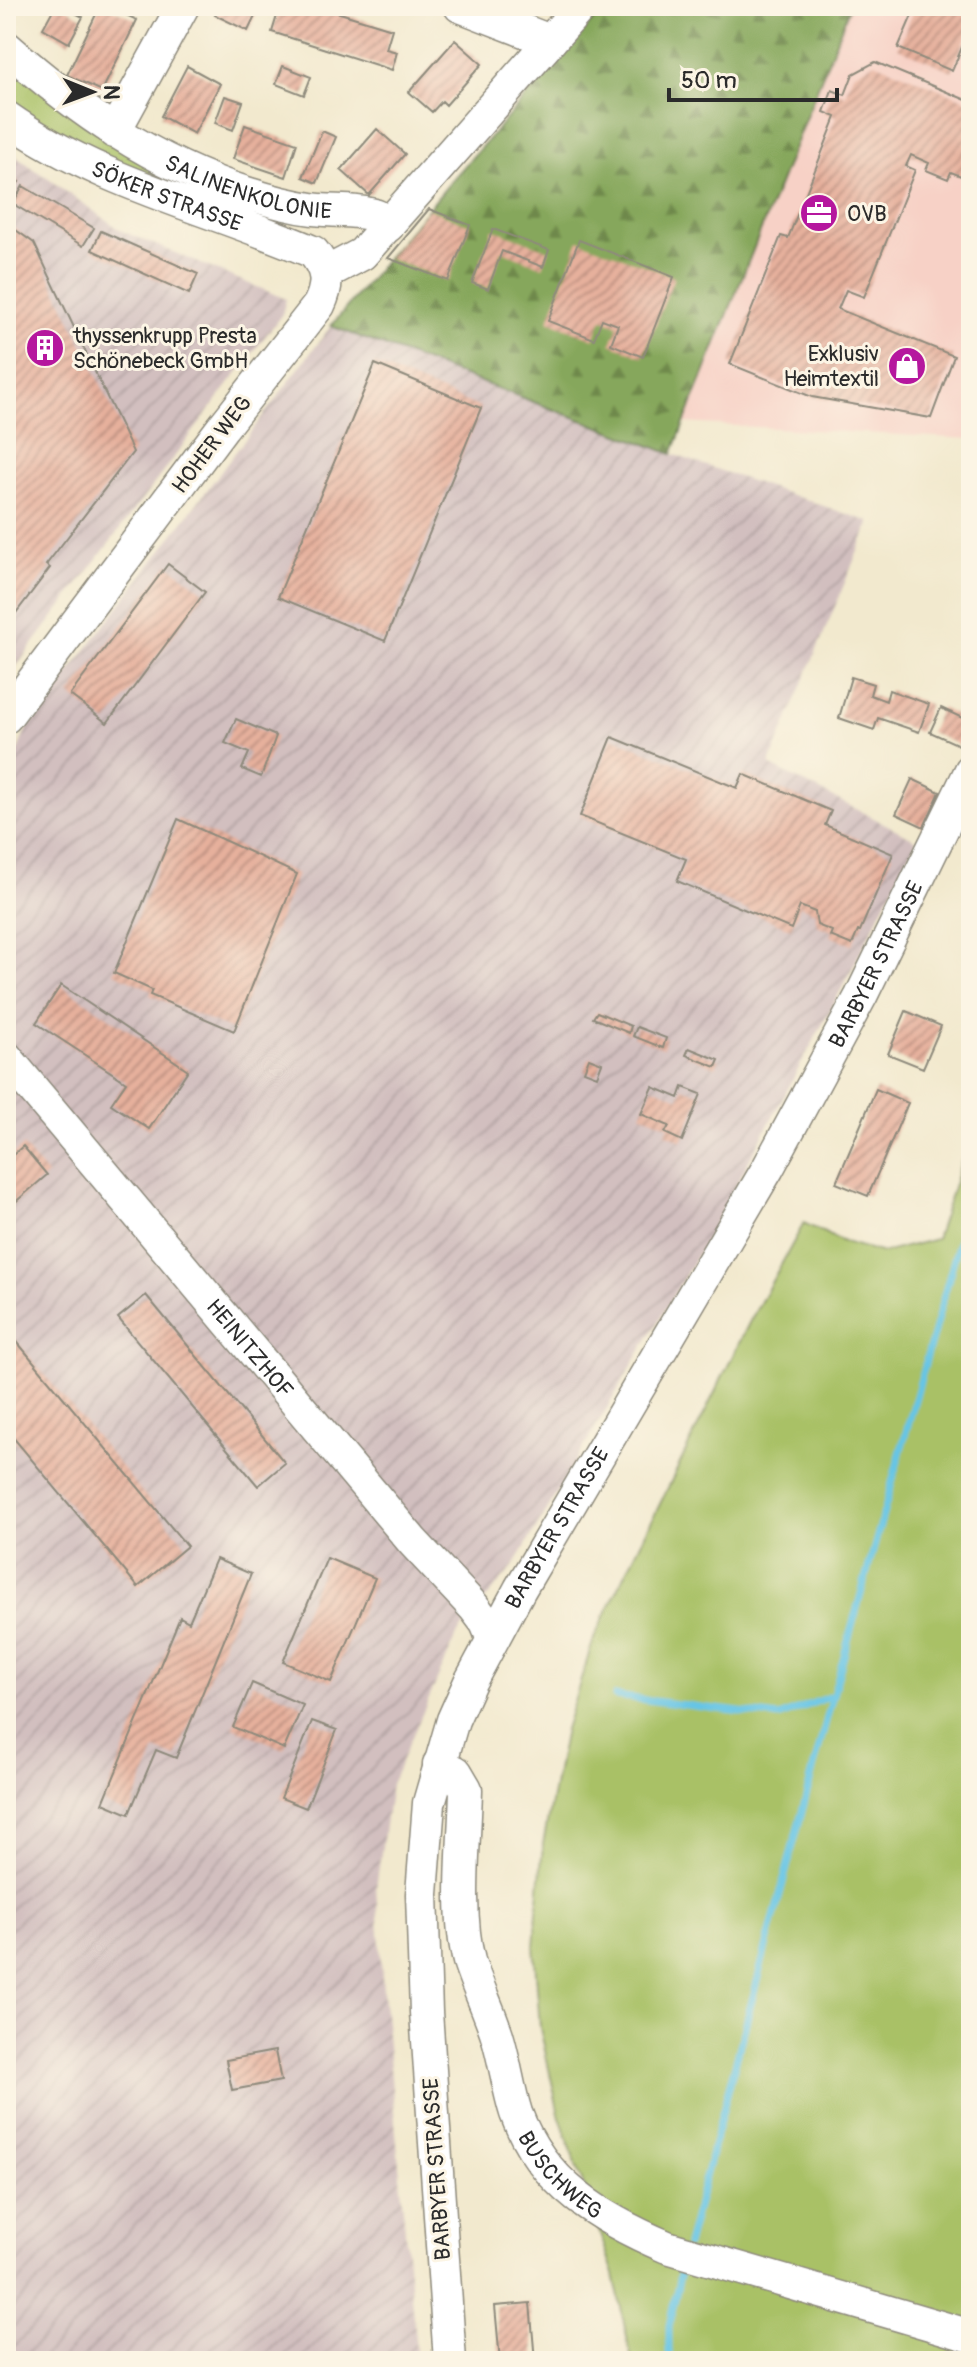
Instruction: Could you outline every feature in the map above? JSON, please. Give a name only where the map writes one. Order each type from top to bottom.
[{"type":"street","points":[[114,132],[183,6]]},
{"type":"street","points":[[460,6],[550,41]]},
{"type":"street","points":[[326,273],[362,254],[581,6]]},
{"type":"street","name":"SALINENKOLONIE","points":[[6,47],[60,94],[114,132],[163,159],[244,192],[312,209],[375,215],[388,226]]},
{"type":"street","name":"SÖKER STRASSE","points":[[6,117],[67,156],[313,252],[326,273]]},
{"type":"street","name":"HOHER WEG","points":[[6,717],[223,427],[319,305],[326,289],[326,273]]},
{"type":"street","name":"BARBYER STRASSE","points":[[450,2361],[423,1946],[425,1840],[429,1803],[453,1720],[492,1637],[588,1469],[768,1168],[861,996],[971,770]]},
{"type":"street","name":"HEINITZHOF","points":[[6,1057],[413,1542],[474,1607],[492,1637]]},
{"type":"street","name":"BUSCHWEG","points":[[439,1764],[456,1772],[466,1789],[463,1925],[469,1960],[498,2038],[516,2111],[526,2137],[569,2192],[619,2227],[667,2247],[971,2336]]},
{"type":"shaded area","points":[[850,6],[971,6],[971,439],[684,423]]},
{"type":"shaded area","points":[[6,149],[122,231],[286,299],[282,314],[6,680]]},
{"type":"shaded area","points":[[331,326],[672,454],[870,522],[769,765],[917,840],[842,988],[710,1233],[515,1564],[458,1633],[391,1784],[376,1887],[417,2361],[6,2361],[6,778],[27,728]]},
{"type":"green space","points":[[606,6],[850,6],[672,454],[331,326],[453,179]]},
{"type":"green space","points":[[6,60],[179,178],[130,171],[35,119],[6,98]]},
{"type":"green space","points":[[971,1133],[971,2361],[632,2361],[614,2274],[559,2114],[540,2028],[534,1946],[543,1844],[565,1729],[595,1636],[749,1323],[804,1223],[841,1241],[883,1253],[936,1239]]},
{"type":"building","points":[[55,6],[62,6],[83,17],[69,43],[43,28]]},
{"type":"building","points":[[100,6],[107,6],[137,20],[102,91],[67,75]]},
{"type":"building","points":[[220,6],[260,6],[248,31],[215,15]]},
{"type":"building","points":[[280,6],[328,6],[327,9],[392,29],[386,49],[397,52],[392,70],[272,32]]},
{"type":"building","points":[[916,6],[971,6],[971,26],[952,71],[898,48]]},
{"type":"building","points":[[455,40],[482,64],[446,105],[442,101],[432,112],[409,92]]},
{"type":"building","points":[[875,62],[971,102],[971,180],[951,172],[948,179],[926,170],[929,163],[911,155],[906,166],[915,170],[864,297],[846,290],[838,309],[954,356],[931,418],[812,397],[730,364],[781,236],[788,238],[836,117],[824,112],[832,90],[845,95],[853,74]]},
{"type":"building","points":[[187,66],[220,84],[194,134],[161,116]]},
{"type":"building","points":[[283,66],[311,77],[304,95],[276,84]]},
{"type":"building","points":[[225,96],[243,102],[233,130],[215,123]]},
{"type":"building","points":[[245,125],[297,143],[286,177],[233,159]]},
{"type":"building","points":[[377,129],[405,154],[369,195],[341,170]]},
{"type":"building","points":[[322,131],[336,137],[317,183],[303,177]]},
{"type":"building","points":[[6,171],[19,182],[6,198]]},
{"type":"building","points":[[23,186],[94,228],[83,246],[13,204]]},
{"type":"building","points":[[429,209],[470,225],[448,281],[388,258]]},
{"type":"building","name":"thyssenkrupp Presta Schönebeck GmbH","points":[[6,223],[34,243],[133,452],[46,565],[50,568],[6,626]]},
{"type":"building","points":[[493,229],[549,250],[543,267],[502,251],[488,289],[472,283]]},
{"type":"building","points":[[101,231],[198,274],[189,294],[92,250]]},
{"type":"building","points":[[579,240],[674,277],[643,357],[611,344],[618,325],[602,319],[594,339],[548,321]]},
{"type":"building","points":[[375,364],[481,408],[385,641],[278,597]]},
{"type":"building","points":[[168,564],[205,592],[107,723],[70,695]]},
{"type":"building","points":[[851,677],[873,684],[870,695],[886,701],[889,690],[929,704],[919,732],[878,718],[874,730],[839,718]]},
{"type":"building","points":[[941,708],[971,722],[961,746],[930,732]]},
{"type":"building","points":[[236,719],[276,736],[261,777],[242,769],[249,753],[225,743]]},
{"type":"building","points":[[612,737],[737,788],[743,774],[831,811],[825,825],[893,854],[852,945],[830,936],[832,931],[817,925],[815,912],[800,906],[791,929],[677,881],[686,859],[580,816]]},
{"type":"building","points":[[912,779],[940,792],[924,827],[896,814]]},
{"type":"building","points":[[178,819],[297,874],[234,1031],[150,995],[152,990],[114,973]]},
{"type":"building","points":[[61,985],[188,1070],[149,1129],[111,1104],[126,1082],[36,1023]]},
{"type":"building","points":[[906,1011],[941,1026],[923,1068],[888,1054]]},
{"type":"building","points":[[597,1012],[631,1026],[629,1033],[593,1018]]},
{"type":"building","points":[[637,1027],[666,1038],[663,1048],[633,1036]]},
{"type":"building","points":[[689,1048],[719,1060],[716,1067],[686,1055]]},
{"type":"building","points":[[589,1058],[602,1063],[597,1076],[584,1071]]},
{"type":"building","points":[[653,1087],[679,1098],[683,1087],[701,1094],[682,1141],[665,1133],[669,1126],[641,1114]]},
{"type":"building","points":[[876,1089],[908,1103],[868,1196],[836,1183]]},
{"type":"building","points":[[23,1146],[47,1175],[6,1210],[6,1161]]},
{"type":"building","points":[[146,1295],[285,1463],[258,1486],[118,1318]]},
{"type":"building","points":[[13,1337],[187,1546],[138,1587],[6,1429],[6,1342]]},
{"type":"building","points":[[327,1558],[375,1578],[331,1682],[283,1662]]},
{"type":"building","points":[[216,1559],[251,1574],[176,1758],[156,1750],[129,1814],[103,1803],[180,1617],[189,1622]]},
{"type":"building","points":[[252,1683],[303,1705],[284,1749],[233,1727]]},
{"type":"building","points":[[312,1721],[337,1730],[306,1808],[281,1798]]},
{"type":"building","points":[[275,2051],[281,2081],[232,2090],[226,2060]]},
{"type":"building","points":[[530,2303],[535,2361],[500,2361],[495,2306]]},
{"type":"waterway","points":[[687,2245],[833,1695],[971,1198]]},
{"type":"waterway","points":[[615,1696],[779,1717],[833,1695]]},
{"type":"waterway","points":[[669,2361],[669,2326],[683,2261]]},
{"type":"place","name":"OVB","points":[[819,213]]},
{"type":"place","name":"thyssenkrupp Presta Schönebeck GmbH","points":[[45,348]]},
{"type":"place","name":"Exklusiv Heimtextil","points":[[907,366]]}]
